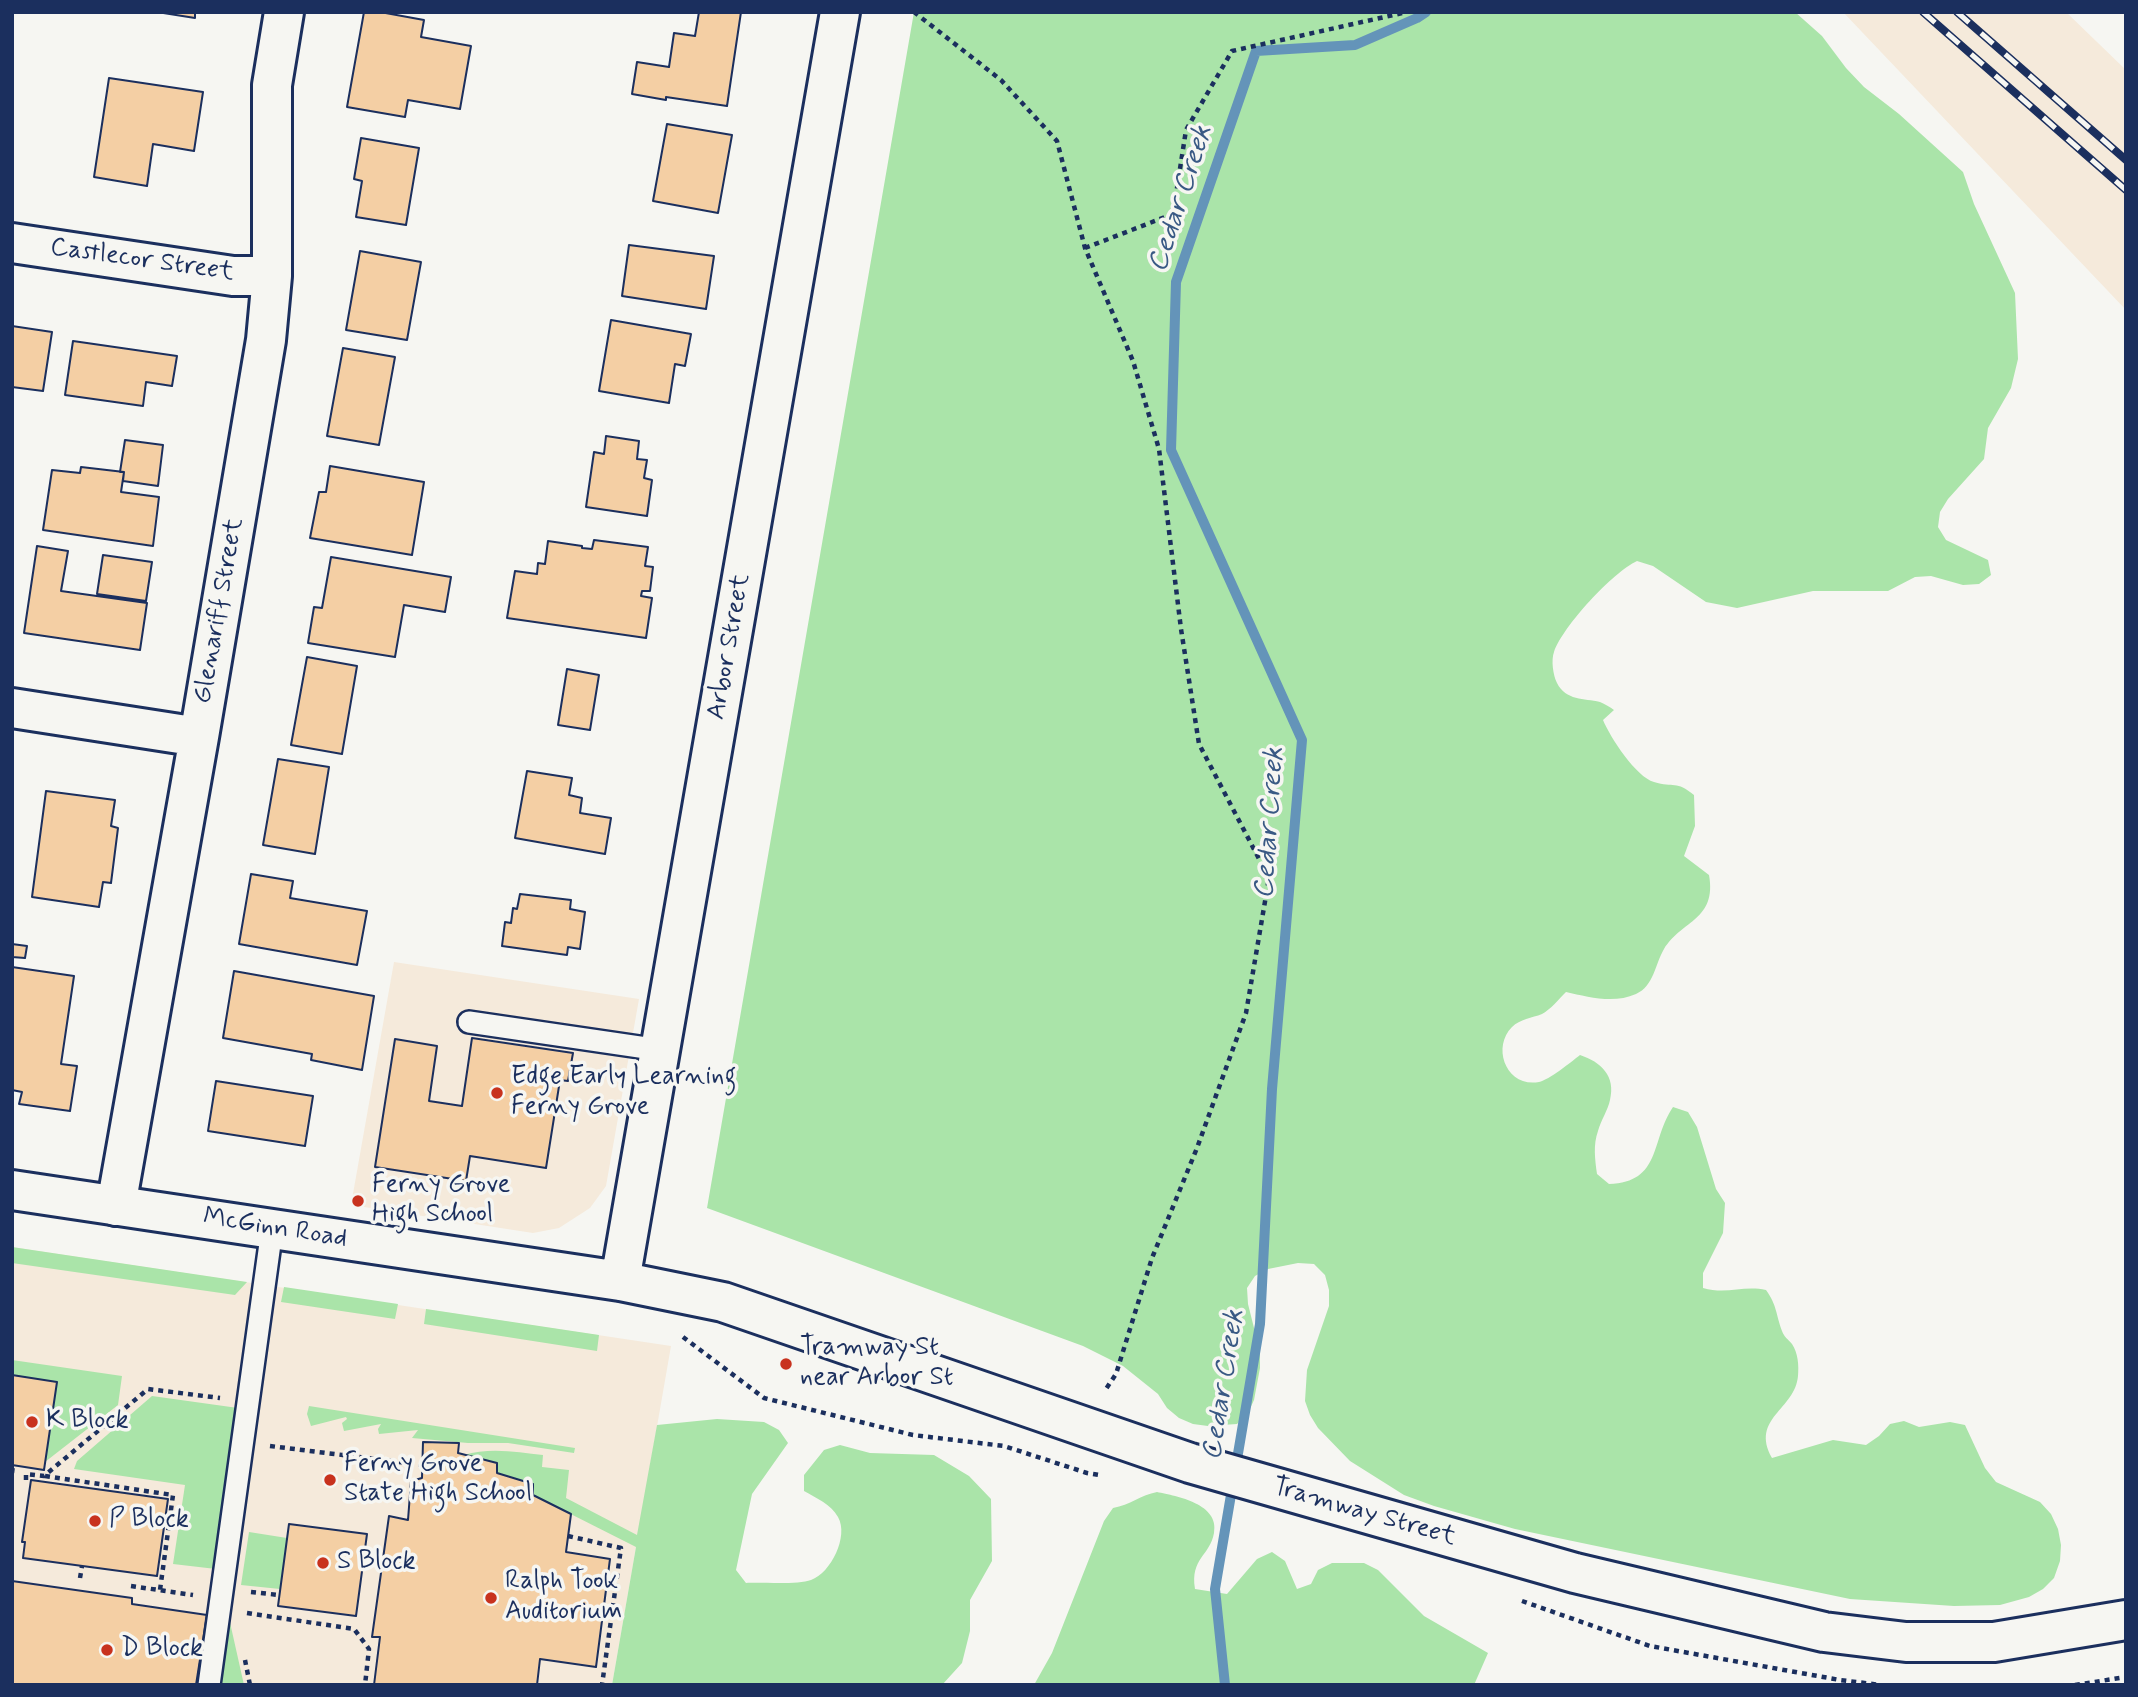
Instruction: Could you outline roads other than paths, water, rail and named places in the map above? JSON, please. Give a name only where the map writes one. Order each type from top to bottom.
[{"type":"street","name":"Glenariff Street","points":[[116,1206],[266,341],[272,276],[272,85],[284,12]]},
{"type":"street","name":"Arbor Street","points":[[620,1281],[840,12]]},
{"type":"street","name":"Castlecor Street","points":[[12,243],[233,276],[272,276]]},
{"type":"street","points":[[12,708],[199,737]]},
{"type":"street","name":"McGinn Road","points":[[12,1190],[620,1281]]},
{"type":"street","name":"Tramway Street","points":[[620,1281],[723,1302],[1190,1463],[1364,1514],[1575,1573],[1824,1632],[1906,1642],[1994,1642],[2126,1620]]},
{"type":"lane","points":[[469,1022],[660,1050]]},
{"type":"lane","points":[[209,1685],[228,1605],[272,1229]]},
{"type":"waterway","name":"Cedar Creek","points":[[1225,1685],[1215,1589],[1260,1324],[1272,1089],[1302,740],[1171,450],[1176,282],[1256,51],[1355,45],[1426,12]]},
{"type":"railway","points":[[1923,12],[2126,190]]},
{"type":"railway","points":[[1957,12],[2126,160]]},
{"type":"place","name":"Edge Early Learning Ferny Grove","points":[[497,1093]]},
{"type":"place","name":"Ferny Grove High School","points":[[358,1201]]},
{"type":"place","name":"Tramway St near Arbor St","points":[[786,1364]]},
{"type":"place","name":"K Block","points":[[32,1422]]},
{"type":"place","name":"Ferny Grove State High School","points":[[330,1480]]},
{"type":"place","name":"P Block","points":[[95,1521]]},
{"type":"place","name":"S Block","points":[[323,1563]]},
{"type":"place","name":"Ralph Took Auditorium","points":[[491,1598]]},
{"type":"place","name":"D Block","points":[[107,1650]]}]
